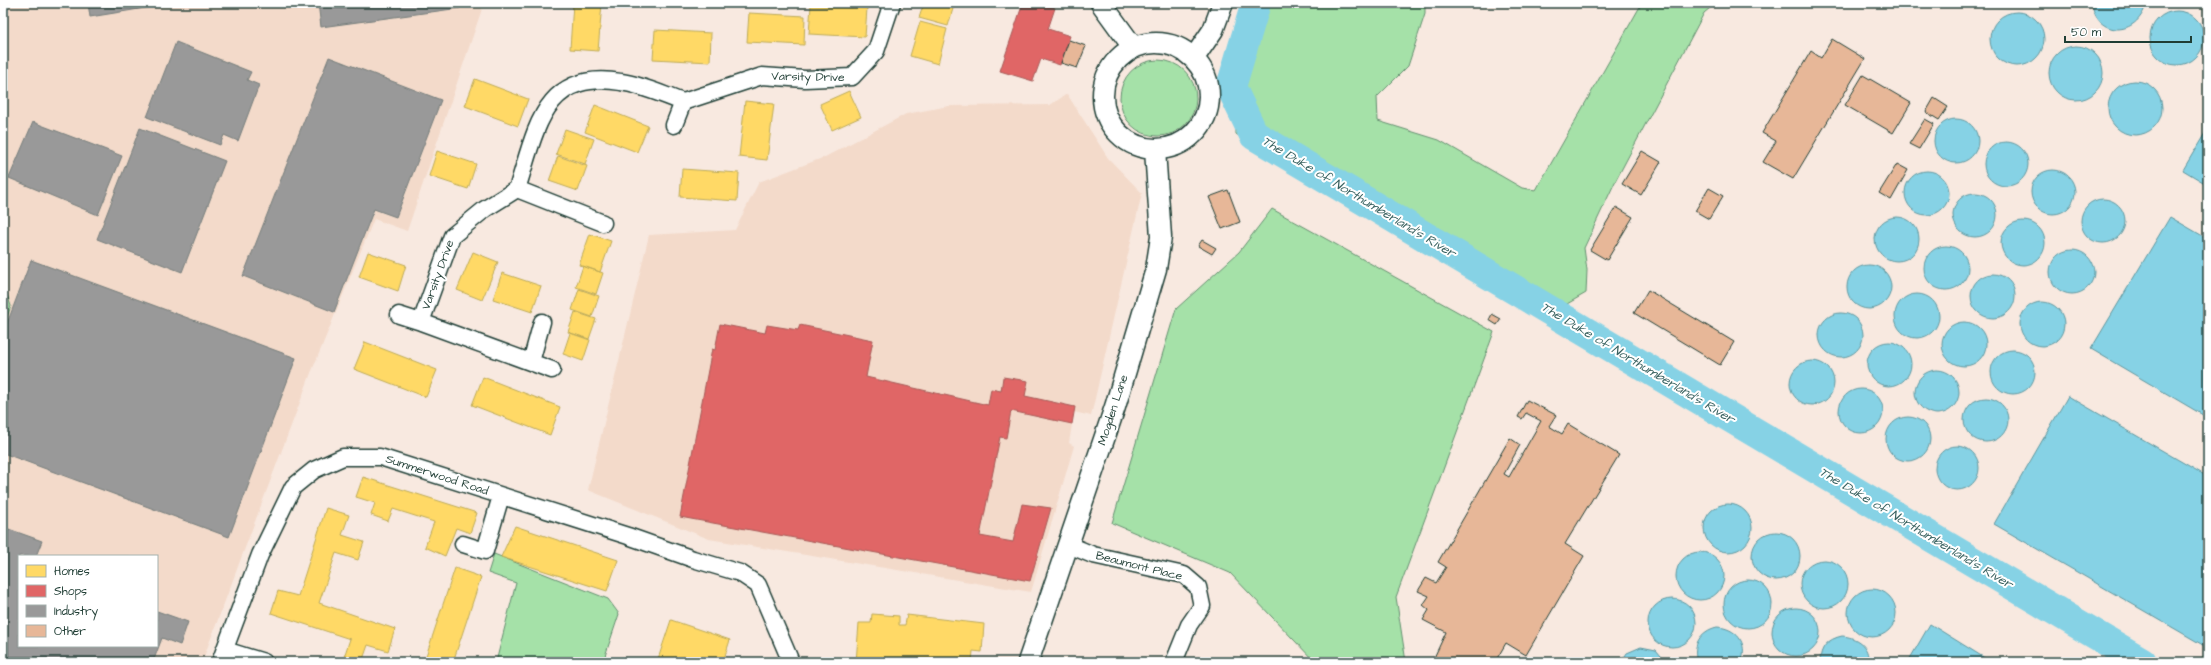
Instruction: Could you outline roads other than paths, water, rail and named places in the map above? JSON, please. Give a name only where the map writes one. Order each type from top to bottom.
[{"type":"street","name":"Varsity Drive","points":[[682,102],[762,76],[805,79],[852,77],[876,51],[892,3]]},
{"type":"street","points":[[1101,3],[1134,47]]},
{"type":"street","points":[[1194,58],[1213,30],[1223,3]]},
{"type":"street","points":[[1149,43],[1165,43],[1181,48],[1194,58],[1203,70],[1208,85],[1209,100],[1206,115],[1196,132],[1186,140],[1170,147],[1155,150],[1137,145],[1122,137],[1111,125],[1105,110],[1103,91],[1108,73],[1118,58],[1134,47],[1149,43]]},
{"type":"street","points":[[603,223],[517,189],[531,145],[549,104],[562,91],[581,82],[622,82],[682,102],[674,125]]},
{"type":"street","name":"Mogden Lane","points":[[1028,662],[1115,407],[1156,269],[1161,237],[1155,150]]},
{"type":"street","name":"Varsity Drive","points":[[421,322],[452,236],[485,209],[517,189]]},
{"type":"street","name":"Varsity Drive","points":[[399,315],[421,322],[476,344],[552,370]]},
{"type":"street","points":[[531,362],[542,322]]},
{"type":"street","name":"Summerwood Road","points":[[264,662],[223,656],[260,555],[293,487],[314,470],[343,457],[380,457],[740,573],[758,585],[791,662]]},
{"type":"street","name":"Summerwood Road","points":[[463,544],[485,551],[501,496]]},
{"type":"street","name":"Beaumont Place","points":[[1069,545],[1093,555],[1184,575],[1198,587],[1202,606],[1189,625],[1174,662]]},
{"type":"water","points":[[2092,3],[2146,4],[2142,15],[2135,23],[2118,29],[2101,23],[2095,14]]},
{"type":"water","points":[[2177,11],[2187,13],[2196,19],[2202,28],[2204,38],[2202,48],[2196,57],[2187,63],[2177,65],[2167,63],[2158,57],[2152,48],[2150,38],[2152,28],[2158,19],[2167,13]]},
{"type":"water","points":[[2017,12],[2027,14],[2036,20],[2042,29],[2044,39],[2042,49],[2036,58],[2027,64],[2017,66],[2007,64],[1998,58],[1992,49],[1990,39],[1992,29],[1998,20],[2007,14]]},
{"type":"water","points":[[2076,46],[2086,48],[2095,54],[2101,63],[2103,73],[2101,83],[2095,92],[2086,98],[2076,100],[2066,98],[2057,92],[2051,83],[2049,73],[2051,63],[2057,54],[2066,48]]},
{"type":"water","points":[[2135,81],[2145,83],[2154,89],[2160,98],[2162,108],[2160,118],[2154,127],[2145,133],[2135,135],[2125,133],[2116,127],[2110,118],[2108,108],[2110,98],[2116,89],[2125,83]]},
{"type":"water","points":[[1960,119],[1972,125],[1977,133],[1977,149],[1972,157],[1964,162],[1952,163],[1940,157],[1935,149],[1934,137],[1940,125],[1948,120]]},
{"type":"water","points":[[2208,128],[2208,185],[2183,170]]},
{"type":"water","points":[[2010,142],[2022,148],[2027,156],[2027,172],[2022,180],[2014,185],[2002,186],[1990,180],[1985,172],[1984,160],[1990,148],[1998,143]]},
{"type":"water","points":[[2057,170],[2069,176],[2074,184],[2074,200],[2069,208],[2061,213],[2049,214],[2037,208],[2032,200],[2031,188],[2037,176],[2045,171]]},
{"type":"water","points":[[1931,171],[1943,177],[1948,185],[1948,201],[1943,209],[1935,214],[1923,215],[1911,209],[1906,201],[1905,189],[1911,177],[1919,172]]},
{"type":"water","points":[[1971,193],[1979,193],[1991,199],[1997,211],[1997,219],[1991,231],[1979,237],[1971,237],[1959,231],[1953,219],[1953,211],[1959,199]]},
{"type":"water","points":[[2099,199],[2107,199],[2119,205],[2125,217],[2125,225],[2119,237],[2107,243],[2099,243],[2087,237],[2081,225],[2081,217],[2087,205]]},
{"type":"water","points":[[1901,217],[1906,218],[1913,223],[1918,230],[1918,248],[1913,255],[1906,260],[1893,261],[1888,260],[1881,255],[1876,248],[1875,235],[1876,230],[1881,223],[1888,218]]},
{"type":"water","points":[[2170,217],[2208,239],[2208,418],[2091,349]]},
{"type":"water","points":[[2027,221],[2039,227],[2044,235],[2044,251],[2039,259],[2031,264],[2019,265],[2007,259],[2002,251],[2001,239],[2007,227],[2015,222]]},
{"type":"water","points":[[1950,246],[1955,247],[1962,252],[1967,259],[1967,277],[1962,284],[1955,289],[1942,290],[1937,289],[1930,284],[1925,277],[1924,264],[1925,259],[1930,252],[1937,247]]},
{"type":"water","points":[[2068,250],[2076,250],[2088,256],[2094,268],[2094,276],[2088,288],[2076,294],[2068,294],[2056,288],[2050,276],[2050,268],[2056,256]]},
{"type":"water","points":[[1873,265],[1878,266],[1885,271],[1890,278],[1890,296],[1885,303],[1878,308],[1865,309],[1860,308],[1853,303],[1848,296],[1847,283],[1848,278],[1853,271],[1860,266]]},
{"type":"water","points":[[1997,274],[2002,275],[2009,280],[2014,287],[2014,305],[2009,312],[2002,317],[1989,318],[1984,317],[1977,312],[1972,305],[1971,292],[1972,287],[1977,280],[1984,275]]},
{"type":"water","points":[[1913,294],[1921,294],[1933,300],[1939,312],[1939,320],[1933,332],[1921,338],[1913,338],[1901,332],[1895,320],[1895,312],[1901,300]]},
{"type":"water","points":[[2046,302],[2058,308],[2063,316],[2063,332],[2058,340],[2050,345],[2038,346],[2026,340],[2021,332],[2020,320],[2026,308],[2034,303]]},
{"type":"water","points":[[1845,313],[1857,319],[1862,327],[1862,343],[1857,351],[1849,356],[1837,357],[1825,351],[1820,343],[1819,331],[1825,319],[1833,314]]},
{"type":"water","points":[[1968,322],[1973,323],[1980,328],[1985,335],[1985,353],[1980,360],[1973,365],[1960,366],[1955,365],[1948,360],[1943,353],[1942,340],[1943,335],[1948,328],[1955,323]]},
{"type":"water","points":[[1893,342],[1905,348],[1910,356],[1910,372],[1905,380],[1897,385],[1885,386],[1873,380],[1868,372],[1867,360],[1873,348],[1881,343]]},
{"type":"water","points":[[2009,350],[2017,350],[2029,356],[2035,368],[2035,376],[2029,388],[2017,394],[2009,394],[1997,388],[1991,376],[1991,368],[1997,356]]},
{"type":"water","points":[[1816,361],[1828,367],[1833,375],[1833,391],[1828,399],[1820,404],[1808,405],[1796,399],[1791,391],[1790,379],[1796,367],[1804,362]]},
{"type":"water","points":[[1941,370],[1946,371],[1953,376],[1958,383],[1958,401],[1953,408],[1946,413],[1933,414],[1928,413],[1921,408],[1916,401],[1915,388],[1916,383],[1921,376],[1928,371]]},
{"type":"water","points":[[1865,389],[1877,395],[1882,403],[1882,419],[1877,427],[1869,432],[1857,433],[1845,427],[1840,419],[1839,407],[1845,395],[1853,390]]},
{"type":"water","points":[[2068,396],[2208,477],[2208,648],[1994,524]]},
{"type":"water","points":[[1990,398],[2002,404],[2007,412],[2007,428],[2002,436],[1994,441],[1982,442],[1970,436],[1965,428],[1964,416],[1970,404],[1978,399]]},
{"type":"water","points":[[1912,417],[1917,418],[1924,423],[1929,430],[1929,448],[1924,455],[1917,460],[1904,461],[1899,460],[1892,455],[1887,448],[1886,435],[1887,430],[1892,423],[1899,418]]},
{"type":"water","points":[[1961,446],[1973,452],[1978,460],[1978,476],[1973,484],[1965,489],[1953,490],[1941,484],[1936,476],[1935,464],[1941,452],[1949,447]]},
{"type":"water","points":[[1723,504],[1733,504],[1742,508],[1748,514],[1751,519],[1751,537],[1742,548],[1733,552],[1723,552],[1714,548],[1708,542],[1704,533],[1704,523],[1708,514],[1714,508]]},
{"type":"water","points":[[1771,532],[1781,532],[1790,536],[1796,542],[1799,547],[1799,565],[1790,576],[1781,580],[1771,580],[1762,576],[1756,570],[1752,561],[1752,551],[1756,542],[1762,536]]},
{"type":"water","points":[[1695,552],[1705,552],[1714,556],[1720,562],[1723,567],[1723,585],[1714,596],[1705,600],[1695,600],[1686,596],[1680,590],[1676,581],[1676,571],[1680,562],[1686,556]]},
{"type":"water","points":[[1819,560],[1829,560],[1838,564],[1844,570],[1847,575],[1847,593],[1838,604],[1829,608],[1819,608],[1810,604],[1804,598],[1800,589],[1800,579],[1804,570],[1810,564]]},
{"type":"water","points":[[1743,580],[1753,580],[1762,584],[1768,590],[1771,595],[1771,613],[1762,624],[1753,628],[1743,628],[1734,624],[1728,618],[1724,609],[1724,599],[1728,590],[1734,584]]},
{"type":"water","points":[[1867,589],[1877,589],[1886,593],[1892,599],[1895,604],[1895,622],[1886,633],[1877,637],[1867,637],[1858,633],[1852,627],[1848,618],[1848,608],[1852,599],[1858,593]]},
{"type":"water","points":[[1667,599],[1677,599],[1686,603],[1692,609],[1695,614],[1695,632],[1686,643],[1677,647],[1667,647],[1658,643],[1652,637],[1648,628],[1648,618],[1652,609],[1658,603]]},
{"type":"water","points":[[1791,608],[1801,608],[1810,612],[1816,618],[1819,623],[1819,641],[1810,652],[1801,656],[1791,656],[1782,652],[1776,646],[1772,637],[1772,627],[1776,618],[1782,612]]},
{"type":"water","points":[[1930,624],[1991,662],[1908,662]]},
{"type":"water","points":[[1717,627],[1730,630],[1739,638],[1743,649],[1741,662],[1697,662],[1696,650],[1699,640],[1706,632]]},
{"type":"water","points":[[1842,636],[1852,638],[1861,643],[1867,651],[1868,662],[1820,662],[1821,652],[1826,644],[1837,637]]},
{"type":"water","points":[[1641,647],[1656,650],[1666,662],[1621,662],[1627,653]]},
{"type":"waterway","name":"The Duke of Northumberland's River","points":[[1256,3],[1231,87],[1254,135],[2142,662]]}]
